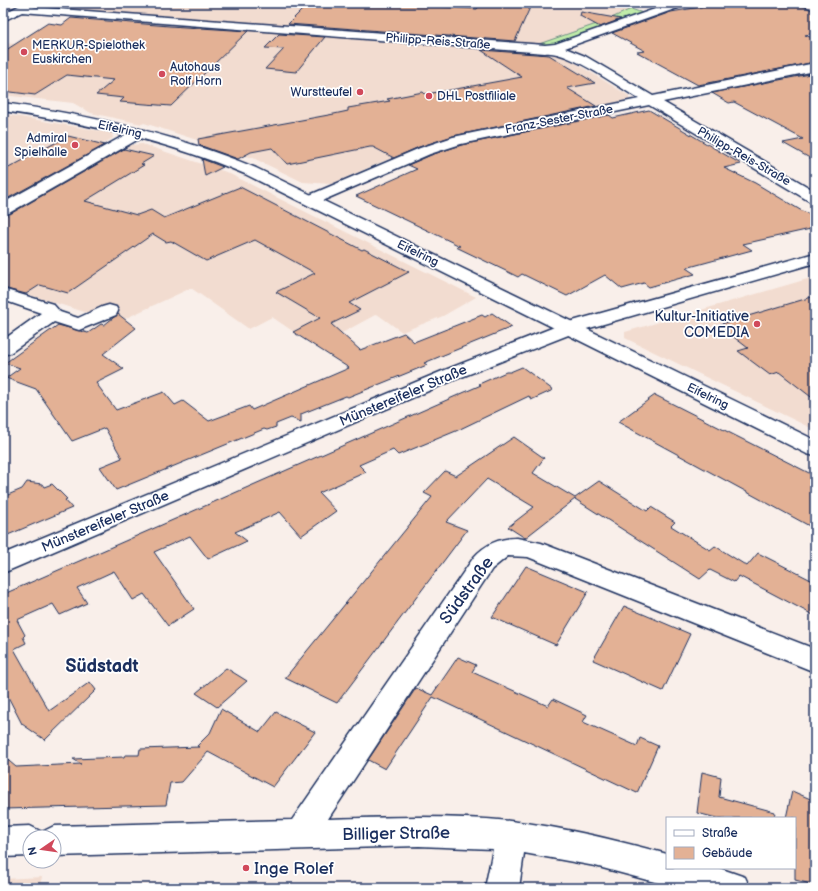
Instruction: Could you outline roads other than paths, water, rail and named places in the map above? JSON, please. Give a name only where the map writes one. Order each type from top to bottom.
[{"type":"street","points":[[3,18],[32,3]]},
{"type":"street","points":[[554,48],[682,3]]},
{"type":"street","name":"Philipp-Reis-Straße","points":[[21,9],[532,49],[554,48],[581,59],[649,101],[815,198]]},
{"type":"street","name":"Franz-Sester-Straße","points":[[312,200],[425,151],[448,143],[649,101],[811,71]]},
{"type":"street","name":"Eifelring","points":[[3,107],[58,115],[139,133],[174,142],[245,168],[815,449]]},
{"type":"street","points":[[3,210],[139,133]]},
{"type":"street","name":"Münstereifeler Straße","points":[[3,564],[447,376],[569,328],[815,258]]},
{"type":"street","points":[[3,294],[46,308],[51,312],[50,315]]},
{"type":"street","points":[[50,315],[80,324],[109,311]]},
{"type":"street","points":[[3,349],[47,319],[50,315]]},
{"type":"street","name":"Südstraße","points":[[300,835],[326,794],[483,563],[491,555],[507,546],[532,549],[815,661]]},
{"type":"street","name":"Billiger Straße","points":[[62,841],[419,831],[511,836],[585,849],[733,888]]},
{"type":"street","points":[[502,888],[511,836]]},
{"type":"street","points":[[3,842],[22,841]]},
{"type":"place","name":"MERKUR-Spielothek Euskirchen","points":[[24,52]]},
{"type":"place","name":"Autohaus Rolf Horn","points":[[162,74]]},
{"type":"place","name":"Wurstteufel","points":[[360,92]]},
{"type":"place","name":"DHL Postfiliale","points":[[429,96]]},
{"type":"place","name":"Admiral Spielhalle","points":[[75,145]]},
{"type":"place","name":"Kultur-Initiative COMEDIA","points":[[757,324]]},
{"type":"place","name":"Inge Rolef","points":[[246,868]]},
{"type":"district","name":"Südstadt","points":[[102,666]]}]
